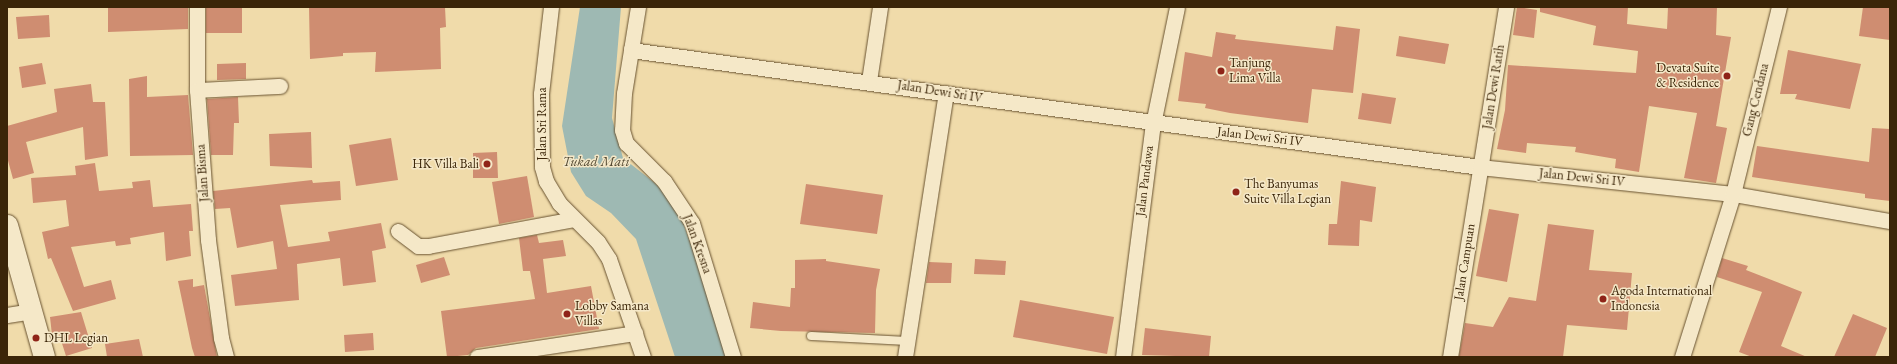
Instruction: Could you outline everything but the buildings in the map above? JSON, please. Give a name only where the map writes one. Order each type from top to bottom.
[{"type":"main road","points":[[7,225],[44,357]]},
{"type":"street","name":"Jalan Bisma","points":[[197,7],[197,90],[208,240],[220,338],[226,357]]},
{"type":"street","name":"Jalan Sri Rama","points":[[551,7],[540,94],[540,149],[546,181],[559,204],[598,242],[608,259],[643,357]]},
{"type":"street","name":"Jalan Kresna","points":[[638,7],[621,113],[626,143],[664,181],[692,223],[733,357]]},
{"type":"street","points":[[869,81],[880,7]]},
{"type":"street","name":"Jalan Pandawa","points":[[1122,357],[1153,124],[1177,7]]},
{"type":"street","name":"Jalan Dewi Ratih","points":[[1480,167],[1506,7]]},
{"type":"street","name":"Gang Cendana","points":[[1682,357],[1733,194],[1779,7]]},
{"type":"street","name":"Jalan Dewi Sri IV","points":[[631,50],[869,81],[1153,124],[1394,153],[1480,167],[1733,194],[1890,221]]},
{"type":"street","points":[[197,90],[280,86]]},
{"type":"street","points":[[905,357],[946,93]]},
{"type":"street","name":"Jalan Campuan","points":[[1450,357],[1480,167]]},
{"type":"street","points":[[398,231],[418,246],[428,246],[574,219]]},
{"type":"street","points":[[7,315],[31,311]]},
{"type":"street","points":[[477,357],[635,333]]},
{"type":"lane","points":[[811,336],[908,341]]},
{"type":"water","name":"Tukad Mati","points":[[580,7],[621,7],[612,118],[623,158],[655,183],[678,208],[731,357],[675,357],[636,239],[611,213],[586,196],[571,172],[562,126]]},
{"type":"place","name":"Tanjung Lima Villa","points":[[1221,71]]},
{"type":"place","name":"Devata Suite & Residence","points":[[1727,76]]},
{"type":"place","name":"HK Villa Bali","points":[[487,164]]},
{"type":"place","name":"The Banyumas Suite Villa Legian","points":[[1236,192]]},
{"type":"place","name":"Agoda International Indonesia","points":[[1603,299]]},
{"type":"place","name":"Lobby Samana Villas","points":[[567,314]]},
{"type":"place","name":"DHL Legian","points":[[36,338]]}]
